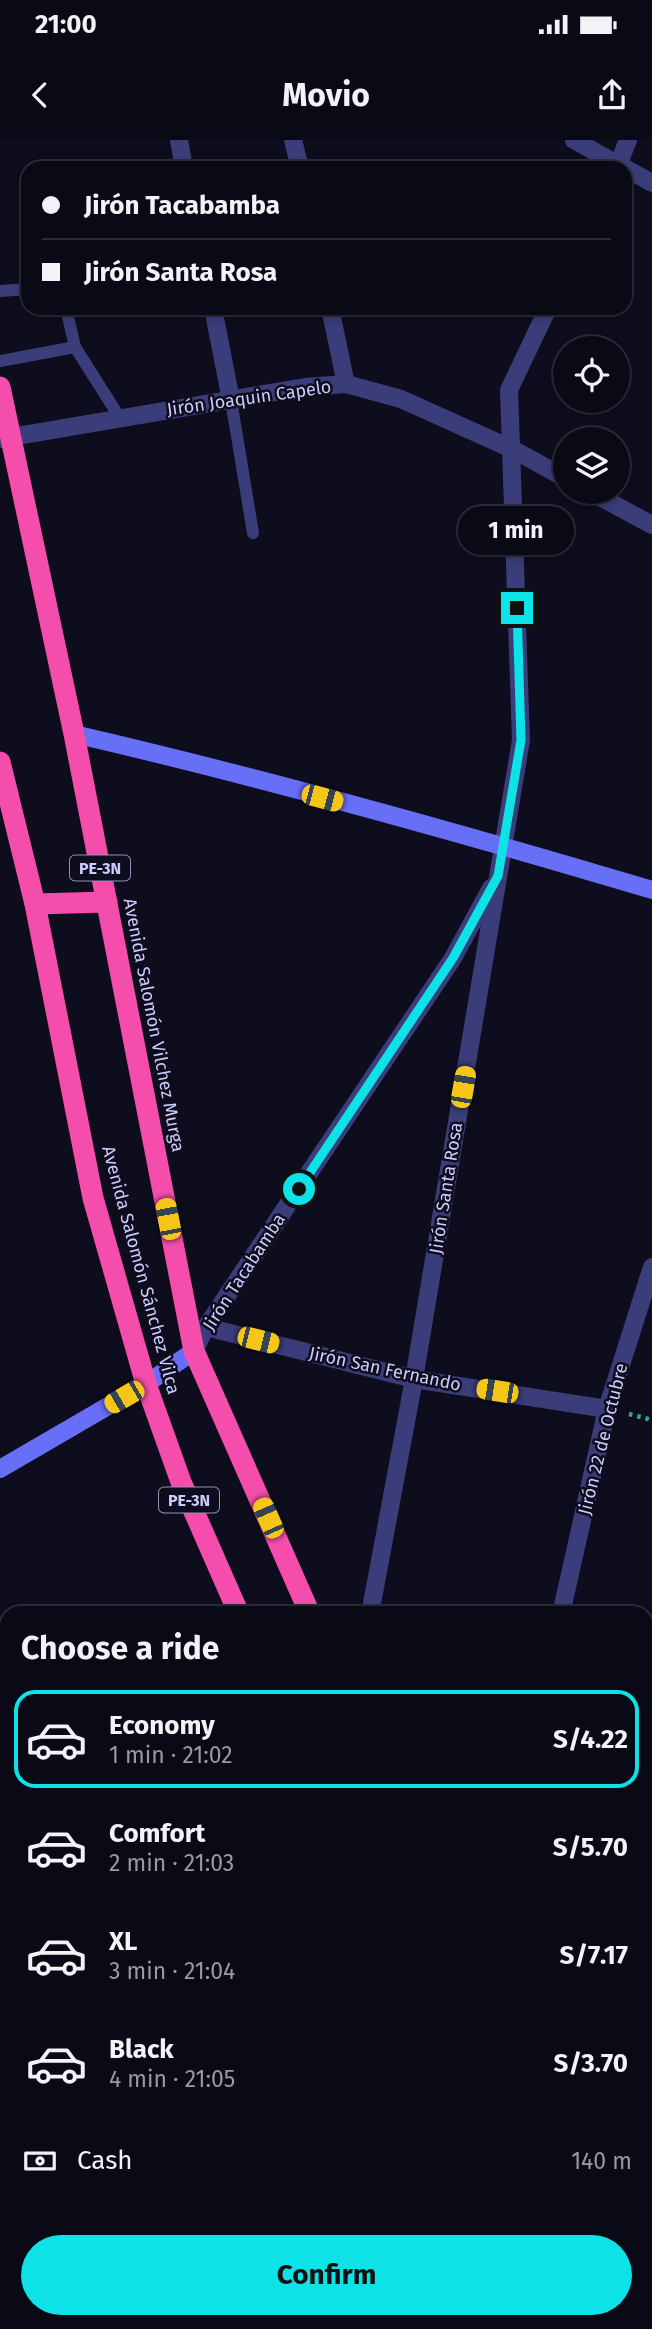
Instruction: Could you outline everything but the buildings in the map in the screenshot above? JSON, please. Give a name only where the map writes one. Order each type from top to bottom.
[{"type":"highway","name":"Avenida Salomón Vilchez Murga","points":[[0,387],[6,438],[74,734],[194,1351],[306,1606]]},
{"type":"highway","name":"Avenida Salomón Sánchez Vilca","points":[[0,762],[35,904],[93,1198],[146,1384],[181,1482],[235,1606]]},
{"type":"highway","points":[[35,904],[107,902]]},
{"type":"street","points":[[178,140],[182,161]]},
{"type":"street","points":[[293,140],[298,161]]},
{"type":"street","points":[[574,140],[611,161]]},
{"type":"street","points":[[623,161],[628,140]]},
{"type":"street","points":[[632,173],[652,183]]},
{"type":"street","points":[[214,315],[231,400]]},
{"type":"street","points":[[331,315],[346,384]]},
{"type":"street","name":"Jirón Santa Rosa","points":[[370,1606],[414,1378],[521,740],[509,390],[545,315]]},
{"type":"street","name":"Jirón Joaquin Capelo","points":[[6,438],[305,387],[346,384],[401,399],[512,449],[553,471]]},
{"type":"street","points":[[613,504],[652,525]]},
{"type":"street","points":[[74,734],[503,846],[652,890]]},
{"type":"street","name":"Jirón Tacabamba","points":[[194,1351],[206,1327],[453,958],[498,876]]},
{"type":"street","name":"Jirón 22 de Octubre","points":[[563,1606],[607,1409],[652,1267]]},
{"type":"street","name":"Jirón San Fernando","points":[[206,1327],[414,1378],[607,1409]]},
{"type":"street","points":[[0,1469],[146,1384],[194,1351]]},
{"type":"lane","points":[[0,291],[21,290]]},
{"type":"lane","points":[[68,315],[75,347],[120,418]]},
{"type":"lane","points":[[0,361],[75,347]]},
{"type":"lane","points":[[231,400],[253,533]]},
{"type":"route","points":[[299,1189],[453,958],[498,876],[521,740],[517,608]]}]
